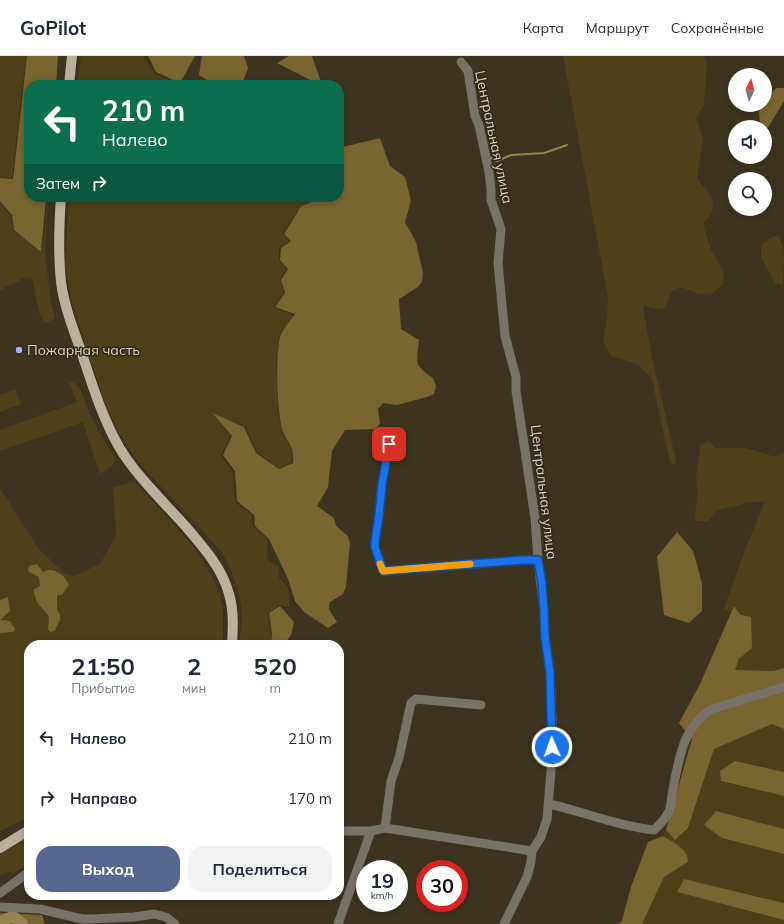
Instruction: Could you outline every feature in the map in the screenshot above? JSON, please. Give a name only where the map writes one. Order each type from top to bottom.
[{"type":"main road","points":[[70,80],[72,56]]},
{"type":"main road","points":[[61,202],[59,245],[61,284],[71,321],[101,410],[119,447],[130,462],[209,554],[218,569],[230,594],[233,626],[232,640]]},
{"type":"main road","points":[[0,848],[24,833]]},
{"type":"street","name":"Центральная улица","points":[[461,62],[468,71],[475,116],[479,125],[489,172],[491,200],[501,229],[498,263],[505,336],[516,377],[516,391],[532,493],[538,560],[542,583],[545,637],[550,672],[552,747],[547,819],[541,837],[532,851],[527,877],[504,924]]},
{"type":"street","points":[[389,444],[375,542],[375,547],[383,571],[538,560]]},
{"type":"street","points":[[549,804],[567,808],[613,823],[654,830],[669,812],[684,743],[688,732],[695,723],[703,715],[712,710],[784,686]]},
{"type":"street","points":[[385,828],[392,781],[400,758],[411,703],[416,699],[481,704]]},
{"type":"street","points":[[344,830],[371,831],[385,828],[532,851]]},
{"type":"street","points":[[338,924],[371,831]]},
{"type":"street","points":[[0,892],[24,875]]},
{"type":"street","points":[[0,907],[40,909],[82,919],[134,917],[154,914],[166,917],[175,924]]},
{"type":"shaded area","points":[[0,56],[26,56],[12,178],[0,177]]},
{"type":"shaded area","points":[[27,56],[58,56],[56,80],[24,80]]},
{"type":"shaded area","points":[[81,56],[143,56],[155,74],[170,80],[78,80]]},
{"type":"shaded area","points":[[148,56],[195,56],[182,80],[173,80],[156,72]]},
{"type":"shaded area","points":[[202,56],[244,56],[248,68],[243,80],[207,80],[199,75]]},
{"type":"shaded area","points":[[289,56],[312,56],[320,80],[310,80],[277,63]]},
{"type":"shaded area","points":[[563,56],[704,56],[707,63],[704,105],[696,118],[703,139],[697,179],[710,194],[713,203],[713,208],[709,217],[703,224],[711,250],[724,272],[723,284],[713,293],[699,294],[681,287],[672,291],[665,308],[659,309],[643,306],[652,358],[676,460],[674,464],[670,463],[652,379],[637,364],[611,356],[603,341],[607,319],[608,297]]},
{"type":"shaded area","points":[[24,82],[24,202],[46,202],[41,252],[14,230],[12,215],[0,201],[0,178],[13,179]]},
{"type":"shaded area","points":[[776,88],[784,88],[784,101],[772,121],[760,120],[759,112],[772,112],[772,93]]},
{"type":"shaded area","points":[[380,138],[390,166],[405,177],[411,201],[405,222],[416,242],[423,273],[422,282],[418,287],[399,299],[401,329],[419,340],[417,359],[419,366],[433,378],[436,386],[434,394],[427,397],[397,405],[383,403],[378,409],[380,424],[375,429],[345,430],[332,451],[328,487],[317,506],[334,518],[336,526],[348,536],[350,543],[346,587],[343,594],[330,602],[329,609],[337,622],[328,628],[304,612],[295,601],[288,579],[269,539],[255,526],[254,515],[237,501],[235,471],[223,455],[232,436],[212,413],[244,427],[256,453],[279,469],[293,463],[292,449],[283,432],[281,424],[277,385],[278,346],[280,337],[284,328],[295,314],[275,307],[285,293],[281,280],[288,269],[280,260],[281,248],[291,241],[284,234],[301,206],[311,202],[344,202],[344,147]]},
{"type":"shaded area","points":[[48,202],[45,254],[51,302],[55,318],[45,324],[39,312],[32,278],[26,277],[0,290],[0,203],[10,215],[13,230],[42,253]]},
{"type":"shaded area","points":[[69,202],[307,202],[301,205],[283,233],[289,241],[279,247],[279,260],[286,269],[280,279],[284,293],[273,307],[294,315],[279,335],[276,363],[278,412],[282,433],[293,452],[292,462],[279,468],[257,452],[246,427],[212,414],[231,436],[221,455],[233,473],[235,502],[252,515],[253,527],[267,539],[267,559],[278,567],[279,578],[288,587],[290,607],[279,605],[268,613],[270,640],[240,640],[242,609],[232,574],[221,551],[138,462],[118,431],[105,403],[72,303],[65,265]]},
{"type":"shaded area","points":[[774,236],[779,237],[783,247],[783,285],[775,283],[761,257],[761,245]]},
{"type":"shaded area","points":[[68,380],[74,383],[81,390],[90,415],[116,459],[111,467],[100,474],[83,422],[0,451],[0,430],[77,402]]},
{"type":"shaded area","points":[[15,389],[21,404],[0,412],[0,395]]},
{"type":"shaded area","points":[[708,441],[715,448],[746,448],[776,457],[784,452],[784,668],[773,671],[735,670],[739,659],[752,648],[741,615],[734,606],[730,612],[724,609],[745,550],[765,501],[747,503],[718,510],[708,521],[696,521],[695,513],[698,493],[696,479],[700,446]]},
{"type":"shaded area","points":[[135,482],[190,543],[206,565],[217,586],[223,609],[223,640],[24,640],[24,819],[0,831],[0,488],[38,548],[64,573],[74,576],[100,564],[116,536],[113,487]]},
{"type":"shaded area","points":[[677,532],[693,551],[702,583],[702,611],[689,623],[664,615],[657,557]]},
{"type":"shaded area","points":[[37,564],[43,572],[51,570],[58,572],[65,578],[69,585],[62,595],[57,595],[57,610],[60,614],[60,620],[55,630],[51,632],[48,629],[49,617],[37,602],[33,590],[40,586],[39,577],[29,572],[28,568],[31,565]]},
{"type":"shaded area","points":[[8,597],[10,611],[0,620],[0,600]]},
{"type":"shaded area","points":[[280,606],[294,622],[291,635],[288,640],[271,640],[269,613]]},
{"type":"shaded area","points":[[734,606],[741,615],[751,617],[752,648],[739,659],[735,670],[773,671],[784,668],[784,729],[772,724],[714,749],[688,828],[675,840],[666,830],[692,739],[679,723],[700,684]]},
{"type":"shaded area","points":[[0,620],[10,621],[15,629],[13,632],[0,633]]},
{"type":"shaded area","points":[[772,724],[784,729],[784,772],[735,761],[721,781],[784,796],[784,829],[716,811],[722,838],[784,854],[784,903],[684,879],[677,892],[784,920],[784,924],[642,924],[664,877],[688,862],[682,847],[663,836],[666,830],[675,840],[688,828],[714,749]]},
{"type":"shaded area","points":[[735,761],[784,772],[784,796],[721,781],[720,771]]},
{"type":"shaded area","points":[[716,811],[784,829],[784,854],[722,838],[704,825]]},
{"type":"shaded area","points":[[663,836],[683,849],[686,853],[688,862],[664,877],[642,924],[618,924],[622,921],[631,887],[648,842]]},
{"type":"shaded area","points":[[24,840],[24,867],[13,873],[8,872],[0,876],[0,853]]},
{"type":"shaded area","points":[[684,879],[784,903],[784,920],[677,892]]},
{"type":"shaded area","points":[[0,913],[42,915],[45,924],[0,924]]},
{"type":"waterway","points":[[489,157],[497,161],[511,155],[544,153],[567,145]]},
{"type":"waterway","points":[[0,922],[13,916],[23,924]]},
{"type":"slow traffic","points":[[380,564],[383,571],[470,564]]},
{"type":"place","name":"Пожарная часть","points":[[19,350]]},
{"type":"route","points":[[389,444],[375,542],[375,547],[383,571],[538,560],[542,583],[545,637],[550,672],[552,747]]}]
